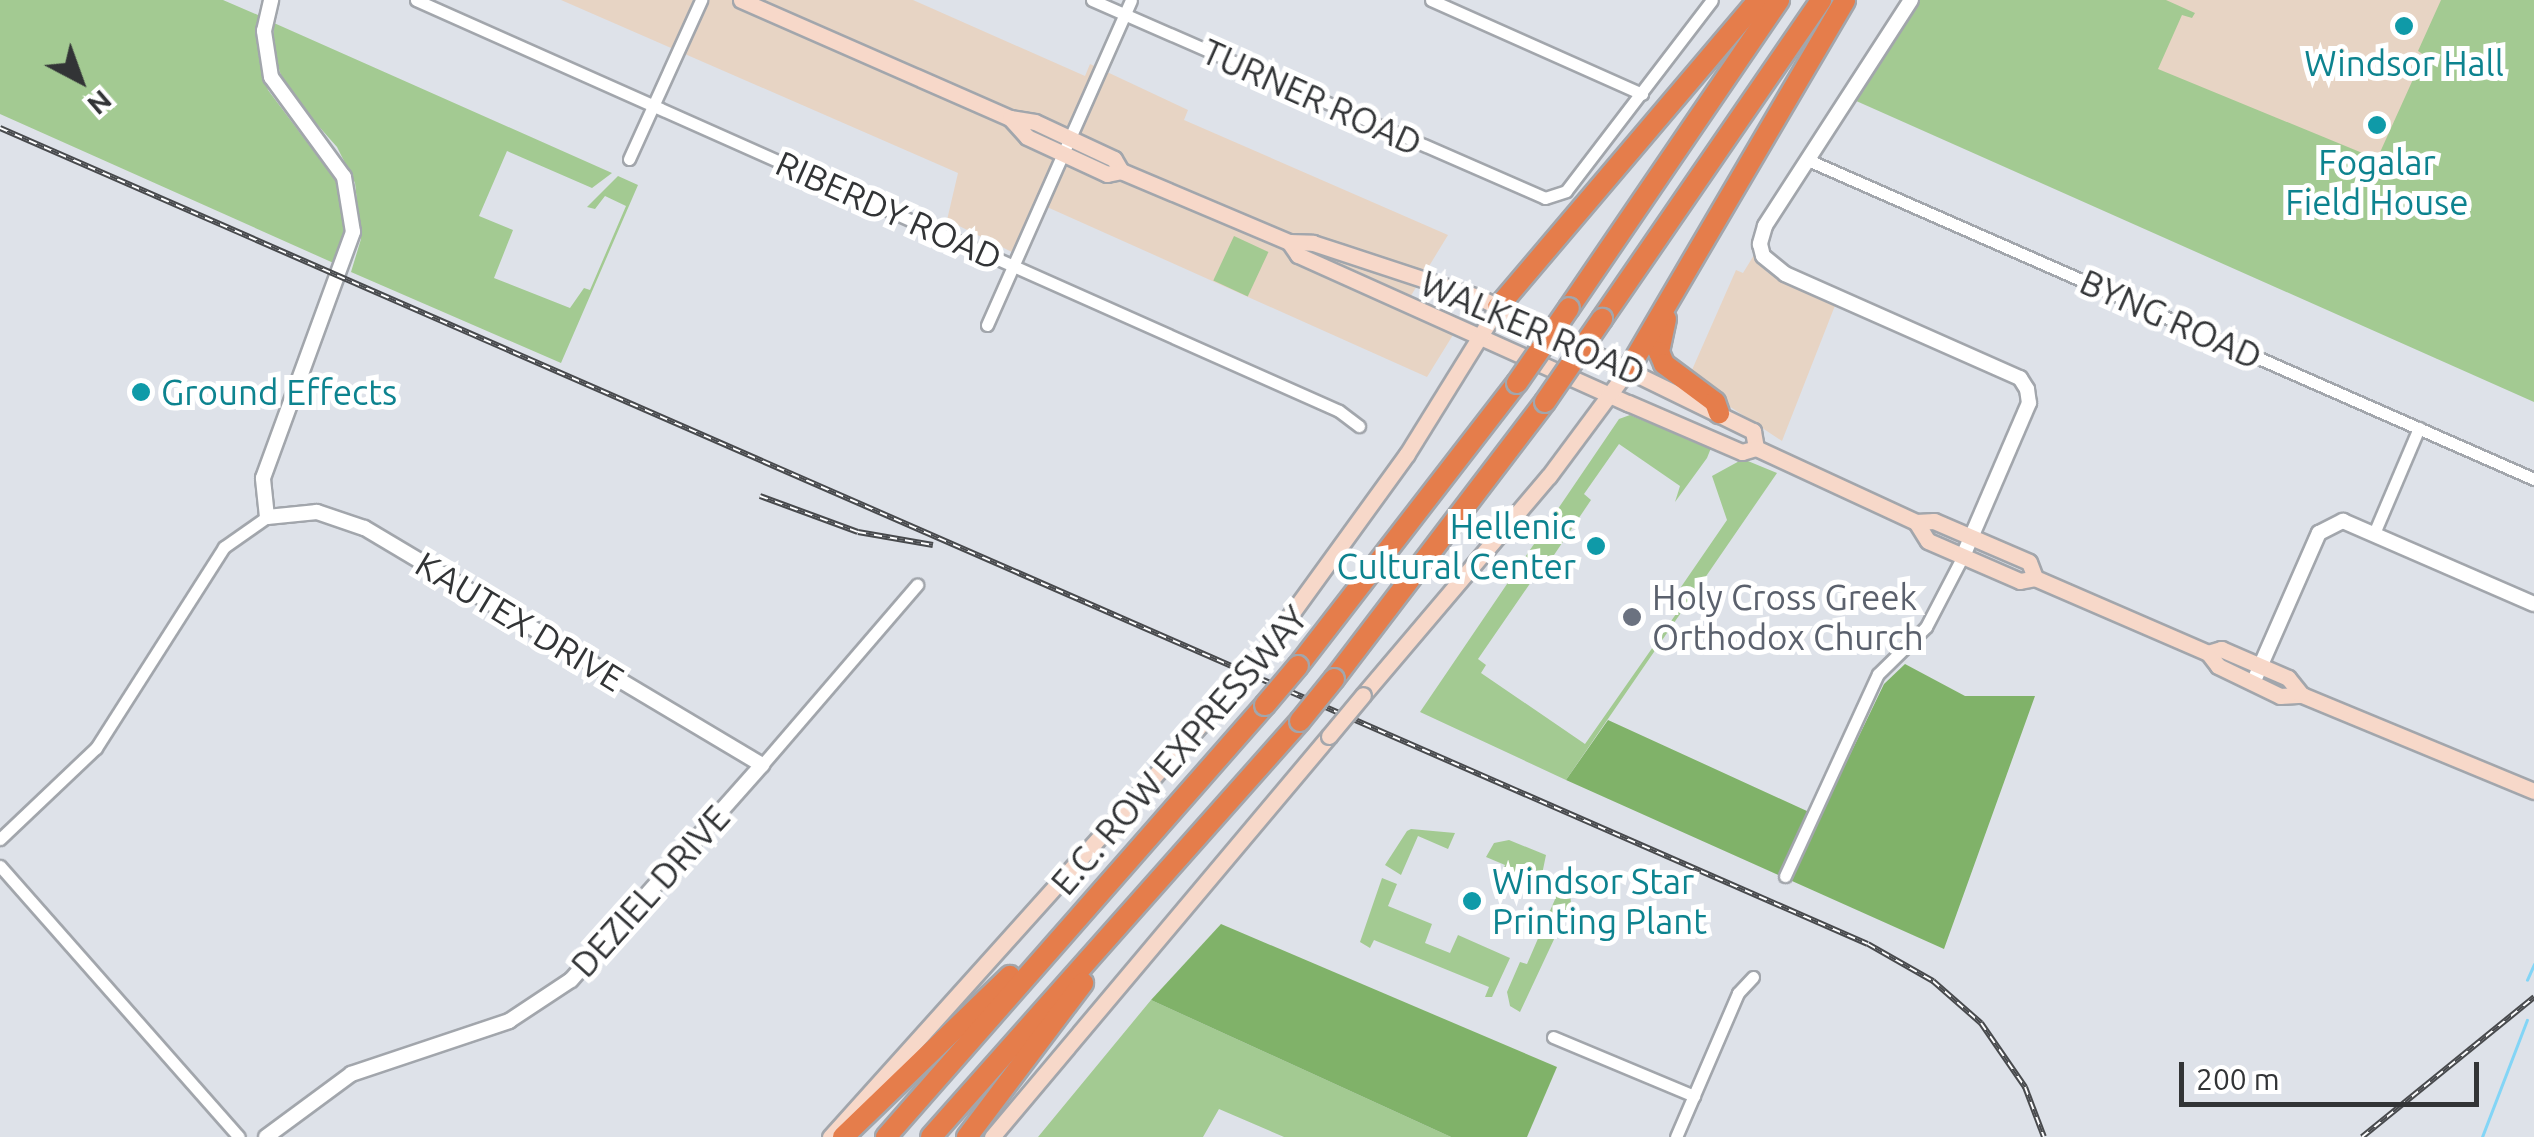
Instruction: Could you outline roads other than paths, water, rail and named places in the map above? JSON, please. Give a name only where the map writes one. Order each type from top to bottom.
[{"type":"highway","points":[[1498,307],[1758,0]]},
{"type":"highway","name":"E.C. ROW EXPRESSWAY","points":[[886,1137],[1298,666],[1517,383],[1779,0]]},
{"type":"highway","name":"E.C. ROW EXPRESSWAY","points":[[932,1137],[1157,889],[1334,679],[1544,402],[1821,0]]},
{"type":"highway","points":[[1630,367],[1845,0]]},
{"type":"highway","points":[[1688,267],[1658,352],[1671,370],[1715,402],[1719,413]]},
{"type":"highway","points":[[967,1137],[1157,889]]},
{"type":"highway","points":[[843,1137],[1095,896]]},
{"type":"main road","name":"WALKER ROAD","points":[[741,0],[1010,118],[1027,137],[1066,146],[1107,174],[1122,171],[1288,242],[1416,276],[1498,307],[1630,367],[1753,431],[1756,448]]},
{"type":"main road","name":"WALKER ROAD","points":[[1288,242],[1298,255],[1742,452],[1756,448],[1916,522],[1934,521],[2028,562],[2035,578]]},
{"type":"main road","points":[[830,1137],[1268,646],[1407,454],[1498,307]]},
{"type":"main road","points":[[992,1137],[1615,393],[1630,367]]},
{"type":"main road","name":"WALKER ROAD","points":[[1916,522],[1928,541],[2020,581],[2035,578],[2208,653],[2218,666],[2280,696],[2302,695],[2534,791]]},
{"type":"main road","name":"WALKER ROAD","points":[[2208,653],[2221,650],[2288,678],[2302,695]]},
{"type":"street","points":[[0,840],[96,748],[224,547],[267,517],[263,478],[352,232],[344,177],[270,77],[264,31],[271,0]]},
{"type":"street","name":"RIBERDY ROAD","points":[[416,0],[1013,266],[1359,426]]},
{"type":"street","points":[[628,159],[701,0]]},
{"type":"street","name":"TURNER ROAD","points":[[1092,0],[1532,194],[1566,191],[1642,94]]},
{"type":"street","points":[[987,325],[1131,0]]},
{"type":"street","points":[[1431,0],[1642,94],[1712,0]]},
{"type":"street","points":[[1785,876],[1878,674],[1926,628],[1964,556],[2029,402],[2020,378],[1785,274],[1763,256],[1765,226],[1911,0]]},
{"type":"street","name":"BYNG ROAD","points":[[1808,160],[2534,478]]},
{"type":"street","points":[[2375,531],[2419,428]]},
{"type":"street","name":"KAUTEX DRIVE","points":[[267,517],[317,512],[364,528],[762,765]]},
{"type":"street","points":[[2253,683],[2320,533],[2343,521],[2375,531],[2534,604]]},
{"type":"street","name":"DEZIEL DRIVE","points":[[266,1137],[352,1074],[508,1020],[570,980],[917,586]]},
{"type":"street","points":[[0,866],[239,1137]]},
{"type":"street","points":[[1676,1137],[1738,993],[1753,978]]},
{"type":"street","points":[[1553,1036],[1694,1096]]},
{"type":"waterway","points":[[2527,980],[2534,964]]},
{"type":"waterway","points":[[2482,1137],[2527,1020]]},
{"type":"railway","points":[[0,128],[1868,944],[1933,981],[1981,1023],[2025,1087],[2044,1137]]},
{"type":"railway","points":[[760,496],[858,532],[933,545]]},
{"type":"railway","points":[[2362,1137],[2534,997]]},
{"type":"place","name":"Windsor Hall","points":[[2404,26]]},
{"type":"place","name":"Fogalar Field House","points":[[2377,125]]},
{"type":"place","name":"Ground Effects","points":[[141,392]]},
{"type":"place","name":"Hellenic Cultural Center","points":[[1596,546]]},
{"type":"place","name":"Holy Cross Greek Orthodox Church","points":[[1632,617]]},
{"type":"place","name":"Windsor Star Printing Plant","points":[[1472,901]]}]
